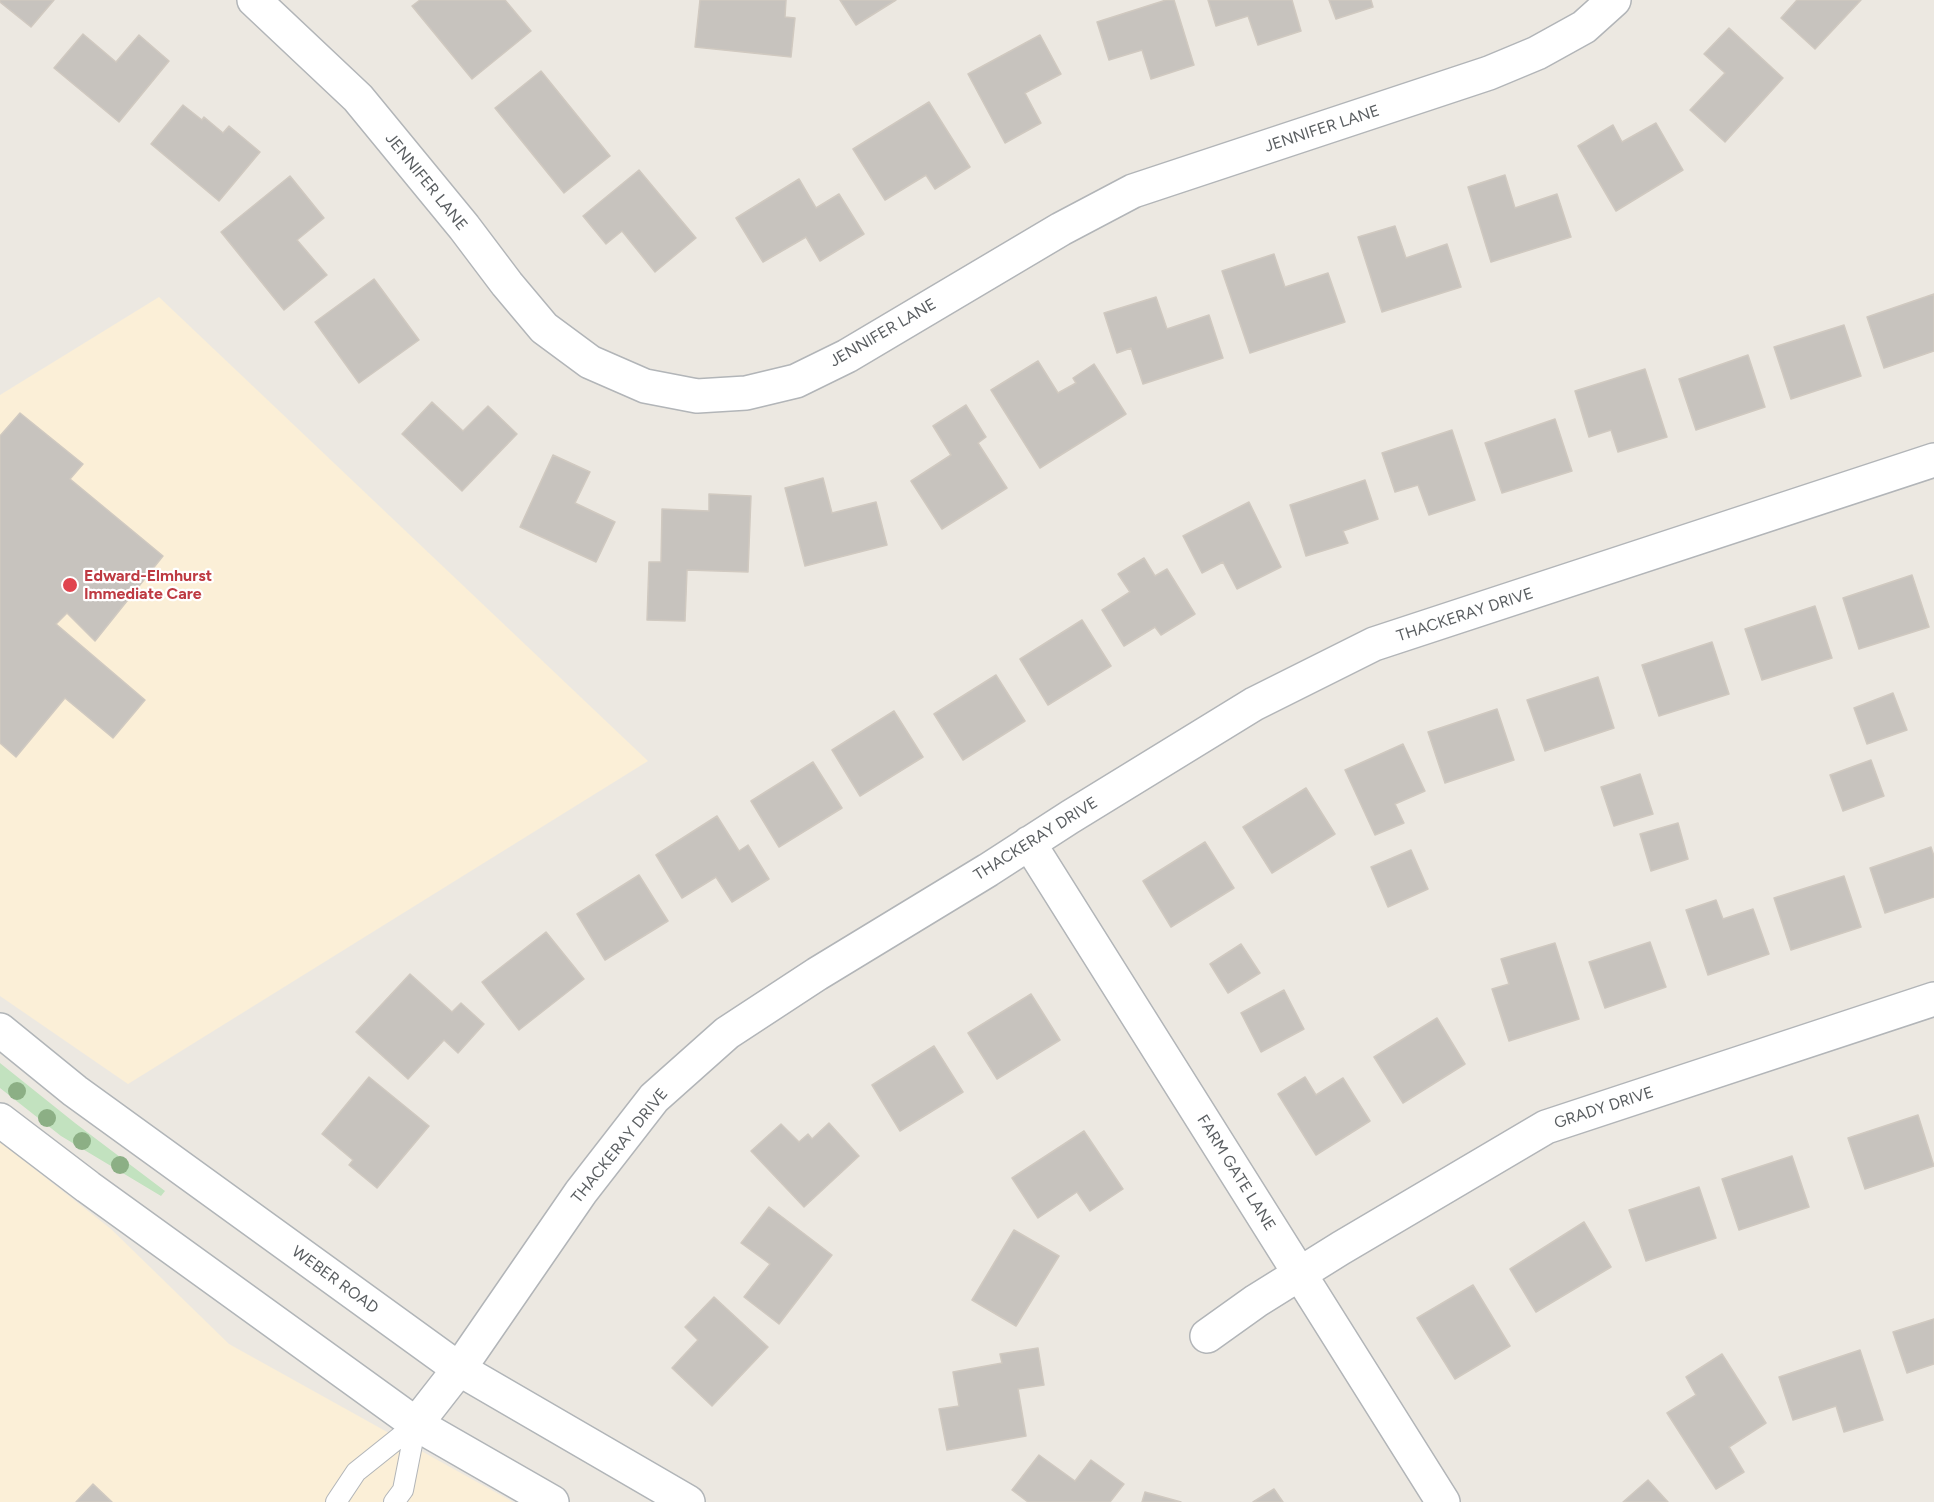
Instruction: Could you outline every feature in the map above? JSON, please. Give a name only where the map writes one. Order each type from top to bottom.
[{"type":"street","name":"JENNIFER LANE","points":[[254,0],[358,98],[544,328],[590,362],[645,386],[697,396],[746,393],[796,381],[847,356],[1061,229],[1133,191],[1489,74],[1537,54],[1584,27],[1614,0]]},
{"type":"street","name":"THACKERAY DRIVE","points":[[416,1424],[459,1369],[581,1192],[654,1098],[726,1033],[816,974],[1254,704],[1374,644],[1934,460]]},
{"type":"street","name":"FARM GATE LANE","points":[[1029,843],[1443,1502]]},
{"type":"street","name":"GRADY DRIVE","points":[[1207,1336],[1256,1301],[1341,1248],[1546,1127],[1934,999]]},
{"type":"street","name":"WEBER ROAD","points":[[0,1030],[75,1091],[459,1369],[688,1502]]},
{"type":"street","points":[[0,1120],[88,1187],[416,1424],[552,1502]]},
{"type":"lane","name":"THACKERAY DRIVE","points":[[336,1502],[356,1472],[416,1424]]},
{"type":"lane","points":[[394,1502],[403,1490],[416,1424]]},
{"type":"shaded area","points":[[159,297],[648,761],[128,1084],[0,996],[0,395]]},
{"type":"shaded area","points":[[0,1142],[111,1229],[229,1344],[513,1502],[0,1502]]},
{"type":"green space","points":[[0,1063],[165,1191],[161,1196],[61,1136],[0,1088]]},
{"type":"building","points":[[0,0],[54,0],[31,27]]},
{"type":"building","points":[[420,0],[505,0],[531,31],[472,79],[412,6]]},
{"type":"building","points":[[700,0],[786,0],[785,17],[795,18],[791,57],[695,47]]},
{"type":"building","points":[[840,0],[896,0],[856,25]]},
{"type":"building","points":[[1166,0],[1174,0],[1194,65],[1151,79],[1142,50],[1109,60],[1097,22]]},
{"type":"building","points":[[1208,0],[1292,0],[1301,31],[1258,45],[1248,16],[1216,26]]},
{"type":"building","points":[[1329,0],[1371,0],[1373,7],[1336,19]]},
{"type":"building","points":[[1797,0],[1861,0],[1815,49],[1781,18]]},
{"type":"building","points":[[1729,28],[1783,78],[1725,142],[1690,110],[1725,73],[1704,54]]},
{"type":"building","points":[[83,34],[116,62],[139,35],[169,61],[119,122],[54,68]]},
{"type":"building","points":[[1040,35],[1061,74],[1025,93],[1041,123],[1005,143],[968,74]]},
{"type":"building","points":[[541,71],[610,156],[564,193],[495,108]]},
{"type":"building","points":[[929,102],[970,167],[935,189],[926,175],[885,200],[853,149]]},
{"type":"building","points":[[183,105],[202,120],[204,117],[223,133],[229,126],[260,152],[219,201],[151,144]]},
{"type":"building","points":[[1656,123],[1683,170],[1616,211],[1578,146],[1613,125],[1622,142]]},
{"type":"building","points":[[639,170],[696,238],[655,272],[622,231],[606,244],[583,216]]},
{"type":"building","points":[[1505,175],[1515,208],[1557,194],[1571,237],[1491,262],[1468,187]]},
{"type":"building","points":[[290,176],[324,218],[297,240],[327,275],[284,310],[221,232]]},
{"type":"building","points":[[799,179],[816,208],[839,194],[864,234],[820,261],[806,237],[763,262],[736,218]]},
{"type":"building","points":[[1395,226],[1406,258],[1447,244],[1461,287],[1382,312],[1358,237]]},
{"type":"building","points":[[1274,254],[1285,287],[1328,273],[1345,322],[1250,353],[1222,271]]},
{"type":"building","points":[[374,279],[419,340],[359,383],[315,322]]},
{"type":"building","points":[[1934,294],[1934,351],[1884,368],[1867,317]]},
{"type":"building","points":[[1156,297],[1167,329],[1209,315],[1223,358],[1143,384],[1131,348],[1117,353],[1104,313]]},
{"type":"building","points":[[1844,325],[1861,376],[1791,399],[1774,347]]},
{"type":"building","points":[[1748,355],[1765,407],[1696,430],[1679,379]]},
{"type":"building","points":[[1038,361],[1058,393],[1076,383],[1073,378],[1094,364],[1126,414],[1040,468],[991,390]]},
{"type":"building","points":[[1645,369],[1667,437],[1618,452],[1611,430],[1589,437],[1575,391]]},
{"type":"building","points":[[432,402],[463,431],[488,406],[517,434],[462,491],[402,434]]},
{"type":"building","points":[[966,405],[986,437],[978,443],[1007,488],[942,529],[911,481],[951,455],[933,426]]},
{"type":"building","name":"Edward-Elmhurst Immediate Care","points":[[20,413],[83,464],[70,479],[163,556],[95,641],[67,613],[56,624],[145,700],[113,738],[65,698],[16,757],[0,743],[0,436]]},
{"type":"building","points":[[1555,419],[1572,471],[1502,493],[1485,443]]},
{"type":"building","points":[[1452,430],[1475,500],[1429,515],[1418,485],[1395,492],[1382,453]]},
{"type":"building","points":[[553,455],[590,472],[575,503],[615,522],[596,562],[520,527]]},
{"type":"building","points":[[823,478],[832,513],[876,502],[887,545],[805,566],[785,488]]},
{"type":"building","points":[[1365,480],[1378,519],[1343,531],[1348,543],[1306,556],[1290,505]]},
{"type":"building","points":[[709,494],[751,496],[748,572],[687,570],[685,621],[647,620],[649,562],[661,562],[662,509],[709,511]]},
{"type":"building","points":[[1249,502],[1281,567],[1237,589],[1223,562],[1202,573],[1183,536]]},
{"type":"building","points":[[1144,558],[1155,576],[1167,569],[1195,614],[1161,635],[1155,627],[1124,646],[1102,610],[1130,592],[1118,574]]},
{"type":"building","points":[[1912,575],[1929,627],[1859,649],[1843,598]]},
{"type":"building","points":[[1815,606],[1832,658],[1762,680],[1745,629]]},
{"type":"building","points":[[1082,620],[1111,666],[1048,705],[1020,659]]},
{"type":"building","points":[[1712,642],[1729,694],[1659,716],[1642,665]]},
{"type":"building","points":[[996,675],[1025,721],[963,760],[934,714]]},
{"type":"building","points":[[1598,677],[1614,728],[1545,751],[1527,700]]},
{"type":"building","points":[[1893,693],[1907,730],[1867,744],[1854,708]]},
{"type":"building","points":[[1497,709],[1514,760],[1445,783],[1428,732]]},
{"type":"building","points":[[894,711],[923,757],[860,796],[832,750]]},
{"type":"building","points":[[1403,744],[1425,791],[1395,804],[1404,823],[1375,835],[1345,770]]},
{"type":"building","points":[[1871,760],[1884,796],[1843,811],[1830,775]]},
{"type":"building","points":[[813,762],[842,808],[779,847],[751,801]]},
{"type":"building","points":[[1640,774],[1653,814],[1614,826],[1601,787]]},
{"type":"building","points":[[1306,788],[1335,834],[1272,873],[1243,827]]},
{"type":"building","points":[[717,816],[739,851],[748,845],[769,879],[732,902],[716,877],[682,898],[656,855]]},
{"type":"building","points":[[1678,823],[1688,859],[1651,871],[1640,834]]},
{"type":"building","points":[[1205,842],[1234,888],[1171,927],[1143,881]]},
{"type":"building","points":[[1931,847],[1934,856],[1934,897],[1885,913],[1870,868]]},
{"type":"building","points":[[1411,850],[1428,889],[1388,907],[1371,867]]},
{"type":"building","points":[[639,875],[668,921],[605,960],[577,914]]},
{"type":"building","points":[[1844,876],[1861,927],[1791,950],[1774,898]]},
{"type":"building","points":[[1716,900],[1723,919],[1753,909],[1769,954],[1708,975],[1686,910]]},
{"type":"building","points":[[546,932],[584,979],[519,1030],[482,982]]},
{"type":"building","points":[[1650,942],[1666,987],[1605,1008],[1589,962]]},
{"type":"building","points":[[1555,943],[1579,1019],[1509,1041],[1492,989],[1509,984],[1501,959]]},
{"type":"building","points":[[1241,944],[1260,973],[1228,993],[1210,964]]},
{"type":"building","points":[[410,974],[452,1012],[461,1003],[484,1024],[458,1053],[444,1040],[408,1079],[356,1032]]},
{"type":"building","points":[[1284,990],[1304,1029],[1261,1052],[1241,1013]]},
{"type":"building","points":[[1031,994],[1060,1040],[997,1079],[968,1033]]},
{"type":"building","points":[[1437,1018],[1465,1064],[1403,1103],[1374,1057]]},
{"type":"building","points":[[934,1046],[963,1092],[900,1131],[872,1085]]},
{"type":"building","points":[[369,1077],[429,1126],[377,1188],[349,1165],[353,1160],[322,1134]]},
{"type":"building","points":[[1305,1077],[1316,1095],[1343,1078],[1370,1121],[1316,1155],[1278,1094]]},
{"type":"building","points":[[1918,1115],[1934,1166],[1865,1189],[1848,1138]]},
{"type":"building","points":[[829,1123],[859,1156],[804,1207],[751,1151],[781,1124],[799,1142],[808,1134],[812,1139]]},
{"type":"building","points":[[1084,1131],[1123,1189],[1090,1211],[1077,1192],[1038,1218],[1012,1178]]},
{"type":"building","points":[[1792,1156],[1809,1207],[1739,1230],[1722,1179]]},
{"type":"building","points":[[1699,1187],[1716,1238],[1646,1261],[1629,1210]]},
{"type":"building","points":[[769,1207],[832,1255],[779,1324],[744,1297],[770,1264],[741,1243]]},
{"type":"building","points":[[1584,1222],[1611,1267],[1536,1312],[1510,1269]]},
{"type":"building","points":[[1014,1230],[1059,1256],[1016,1326],[972,1300]]},
{"type":"building","points":[[1473,1285],[1510,1346],[1455,1379],[1417,1318]]},
{"type":"building","points":[[714,1297],[768,1347],[712,1406],[672,1368],[698,1340],[685,1327]]},
{"type":"building","points":[[1934,1319],[1934,1364],[1907,1373],[1893,1332]]},
{"type":"building","points":[[1038,1348],[1044,1385],[1018,1389],[1026,1436],[947,1450],[939,1409],[959,1406],[953,1372],[1002,1363],[1000,1354]]},
{"type":"building","points":[[1860,1350],[1883,1420],[1844,1432],[1836,1406],[1793,1420],[1779,1377]]},
{"type":"building","points":[[1722,1354],[1766,1423],[1729,1447],[1744,1472],[1716,1489],[1667,1413],[1696,1395],[1686,1377]]},
{"type":"building","points":[[1039,1455],[1075,1481],[1091,1460],[1124,1484],[1110,1502],[1028,1502],[1012,1490]]},
{"type":"building","points":[[1648,1480],[1668,1502],[1623,1502]]},
{"type":"building","points":[[93,1484],[112,1502],[76,1502]]},
{"type":"building","points":[[1274,1489],[1283,1502],[1253,1502]]},
{"type":"building","points":[[1145,1492],[1181,1502],[1142,1502]]},
{"type":"place","name":"Edward-Elmhurst Immediate Care","points":[[70,585]]}]
